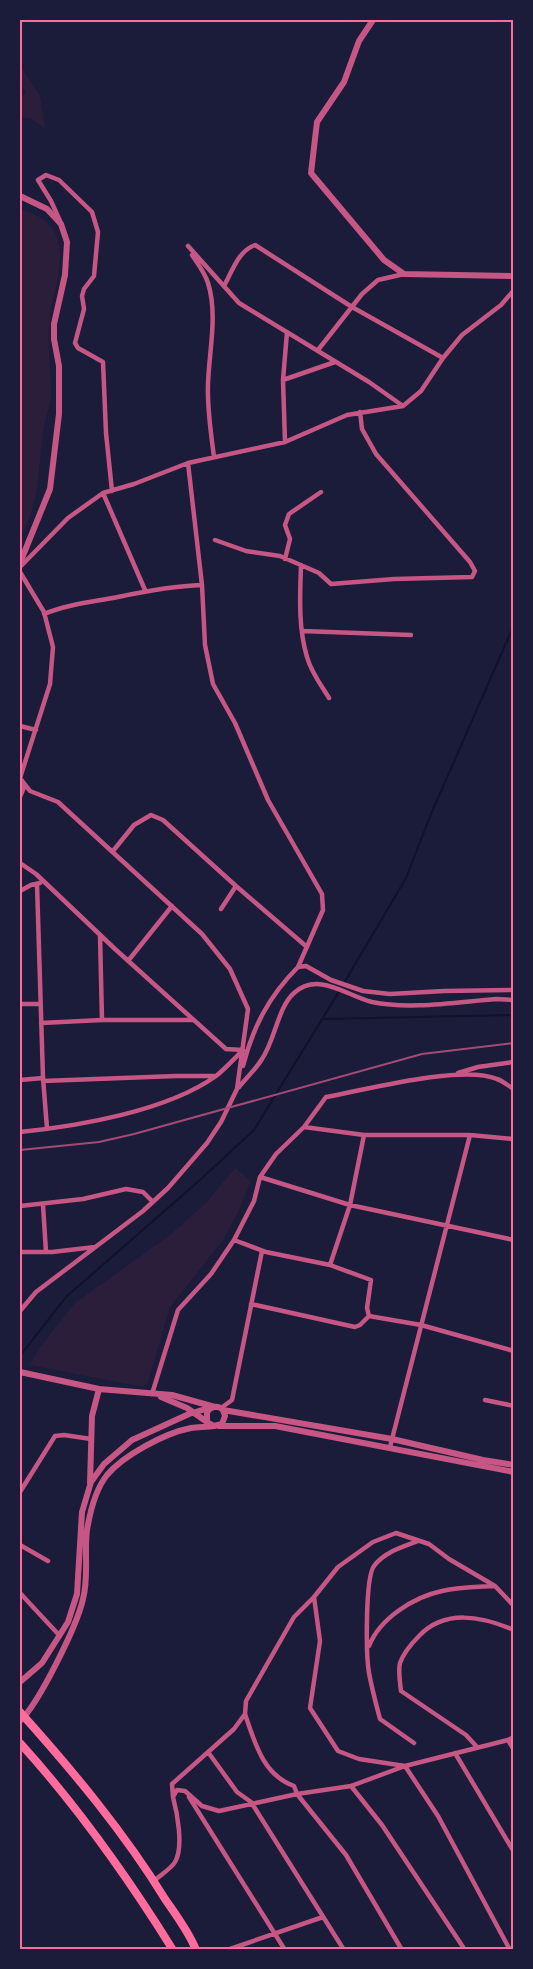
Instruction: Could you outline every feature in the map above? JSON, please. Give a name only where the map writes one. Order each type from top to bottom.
[{"type":"highway","points":[[21,1716],[65,1762],[154,1881],[196,1950]]},
{"type":"highway","points":[[20,1743],[56,1782],[102,1843],[173,1950]]},
{"type":"street","points":[[373,20],[359,41],[344,82],[317,122],[311,173],[384,260],[404,274]]},
{"type":"street","points":[[20,565],[50,489],[59,414],[59,366],[54,332],[65,275],[67,242],[51,201],[38,180],[46,175],[59,180],[92,212],[98,231],[94,276],[84,289],[84,309],[75,343],[78,348],[103,362],[106,433],[112,491]]},
{"type":"street","points":[[20,196],[48,209],[61,224]]},
{"type":"street","points":[[224,286],[237,261],[247,248],[255,245],[352,307],[443,358]]},
{"type":"street","points":[[214,457],[208,402],[212,324],[210,294],[203,272],[188,246],[239,303],[318,350],[403,406]]},
{"type":"street","points":[[318,350],[362,294],[378,280],[404,274],[513,276]]},
{"type":"street","points":[[20,565],[68,518],[103,493],[134,484],[188,463],[285,442],[347,415],[403,406],[421,392],[443,358],[462,335],[501,305],[513,290]]},
{"type":"street","points":[[285,442],[282,380],[287,332]]},
{"type":"street","points":[[282,380],[335,362]]},
{"type":"street","points":[[215,540],[246,551],[280,556],[319,573],[331,584],[394,579],[467,578],[474,574],[473,567],[466,557],[376,454],[362,429],[360,412]]},
{"type":"street","points":[[20,1311],[36,1292],[153,1202],[207,1143],[221,1122],[237,1089],[250,1038],[273,996],[298,967],[323,910],[322,894],[268,800],[235,723],[213,684],[205,645],[202,585],[188,463]]},
{"type":"street","points":[[285,559],[290,539],[285,525],[289,514],[321,492]]},
{"type":"street","points":[[103,493],[145,590]]},
{"type":"street","points":[[301,565],[299,600],[307,657],[313,672],[329,698]]},
{"type":"street","points":[[20,572],[44,614],[53,647],[50,684],[20,778],[22,785],[20,797]]},
{"type":"street","points":[[44,614],[64,606],[145,590],[179,585],[202,585]]},
{"type":"street","points":[[302,631],[411,635]]},
{"type":"street","points":[[20,726],[36,730]]},
{"type":"street","points":[[22,785],[30,791],[58,802],[202,934],[230,969],[248,1009],[237,1089]]},
{"type":"street","points":[[113,851],[134,825],[151,815],[163,820],[307,947]]},
{"type":"street","points":[[20,863],[45,882],[128,961],[226,1048],[243,1050]]},
{"type":"street","points":[[20,891],[45,882]]},
{"type":"street","points":[[37,884],[43,1080],[47,1128]]},
{"type":"street","points":[[221,909],[236,886]]},
{"type":"street","points":[[128,961],[172,906]]},
{"type":"street","points":[[100,935],[102,1020]]},
{"type":"street","points":[[298,967],[306,966],[331,983],[357,996],[388,1005],[513,1000]]},
{"type":"street","points":[[237,1089],[263,1058],[288,999],[303,987],[331,983],[363,991],[390,994],[513,990]]},
{"type":"street","points":[[20,1004],[40,1004]]},
{"type":"street","points":[[41,1023],[193,1020]]},
{"type":"street","points":[[20,1132],[123,1115],[172,1099],[215,1076],[243,1050]]},
{"type":"street","points":[[447,1076],[478,1067],[513,1062]]},
{"type":"street","points":[[152,1394],[178,1310],[211,1274],[234,1240],[254,1201],[260,1177],[276,1154],[304,1127],[326,1098],[447,1076],[477,1075],[497,1079],[513,1089]]},
{"type":"street","points":[[20,1080],[215,1076]]},
{"type":"street","points":[[304,1127],[364,1135],[470,1135],[513,1139]]},
{"type":"street","points":[[330,1265],[350,1205],[364,1135]]},
{"type":"street","points":[[390,1448],[470,1135]]},
{"type":"street","points":[[260,1177],[350,1205],[513,1240]]},
{"type":"street","points":[[20,1206],[43,1205],[126,1190],[143,1192],[153,1202]]},
{"type":"street","points":[[43,1205],[46,1252]]},
{"type":"street","points":[[234,1240],[262,1251],[330,1265],[371,1280],[367,1308],[369,1316]]},
{"type":"street","points":[[20,1252],[95,1247]]},
{"type":"street","points":[[207,1422],[206,1414],[232,1400],[262,1251]]},
{"type":"street","points":[[251,1304],[355,1327],[369,1316],[421,1325],[513,1351]]},
{"type":"street","points":[[20,1372],[99,1389],[172,1395],[218,1408],[392,1439],[513,1465]]},
{"type":"street","points":[[20,1682],[42,1663],[68,1622],[77,1594],[82,1512],[90,1484],[92,1416],[99,1389]]},
{"type":"street","points":[[152,1394],[177,1403],[216,1426]]},
{"type":"street","points":[[485,1400],[513,1406]]},
{"type":"street","points":[[90,1484],[104,1464],[132,1440],[195,1413],[218,1408]]},
{"type":"street","points":[[216,1426],[225,1419],[218,1408]]},
{"type":"street","points":[[21,1716],[36,1700],[75,1623],[84,1598],[87,1532],[94,1500],[107,1475],[124,1458],[163,1438],[189,1428],[275,1426],[513,1472]]},
{"type":"street","points":[[20,1492],[55,1436],[91,1439]]},
{"type":"street","points":[[402,1950],[346,1856],[297,1794],[294,1786],[283,1782],[272,1773],[255,1742],[245,1714],[246,1701],[294,1617],[314,1597],[338,1566],[373,1542],[396,1533],[429,1544],[449,1559],[495,1586],[513,1606]]},
{"type":"street","points":[[414,1743],[380,1719],[369,1672],[367,1651],[369,1583],[373,1567],[392,1551],[418,1541]]},
{"type":"street","points":[[20,1545],[48,1561]]},
{"type":"street","points":[[367,1651],[373,1636],[407,1605],[441,1591],[495,1586]]},
{"type":"street","points":[[20,1593],[59,1635]]},
{"type":"street","points":[[314,1597],[320,1641],[310,1708],[338,1751],[358,1759],[405,1766],[438,1816],[510,1950]]},
{"type":"street","points":[[477,1747],[466,1735],[401,1691],[399,1665],[408,1647],[429,1626],[448,1618],[476,1618],[496,1622],[513,1630]]},
{"type":"street","points":[[154,1881],[176,1861],[180,1836],[172,1784],[234,1729],[245,1714]]},
{"type":"street","points":[[173,1797],[177,1790],[185,1791],[202,1806],[219,1811],[251,1802],[351,1786],[405,1766],[513,1737]]},
{"type":"street","points":[[508,1740],[513,1750]]},
{"type":"street","points":[[208,1752],[237,1792],[251,1802],[344,1950]]},
{"type":"street","points":[[455,1753],[513,1852]]},
{"type":"street","points":[[351,1786],[382,1825],[465,1950]]},
{"type":"street","points":[[185,1791],[285,1950]]},
{"type":"street","points":[[227,1950],[323,1917]]},
{"type":"shaded area","points":[[20,65],[40,96],[45,128],[30,118],[20,117],[20,97],[26,93],[20,83]]},
{"type":"shaded area","points":[[20,208],[38,217],[53,230],[59,243],[60,264],[49,325],[51,398],[44,426],[38,483],[32,511],[20,537]]},
{"type":"shaded area","points":[[235,1168],[251,1181],[238,1212],[223,1240],[170,1307],[148,1382],[143,1387],[30,1365],[40,1347],[74,1304],[170,1235],[205,1204]]},
{"type":"waterway","points":[[344,983],[406,878],[431,814],[514,625]]},
{"type":"waterway","points":[[20,1356],[66,1297],[254,1130],[340,990]]},
{"type":"waterway","points":[[324,1019],[514,1015]]},
{"type":"railway","points":[[20,1150],[99,1142],[422,1054],[514,1043]]}]
